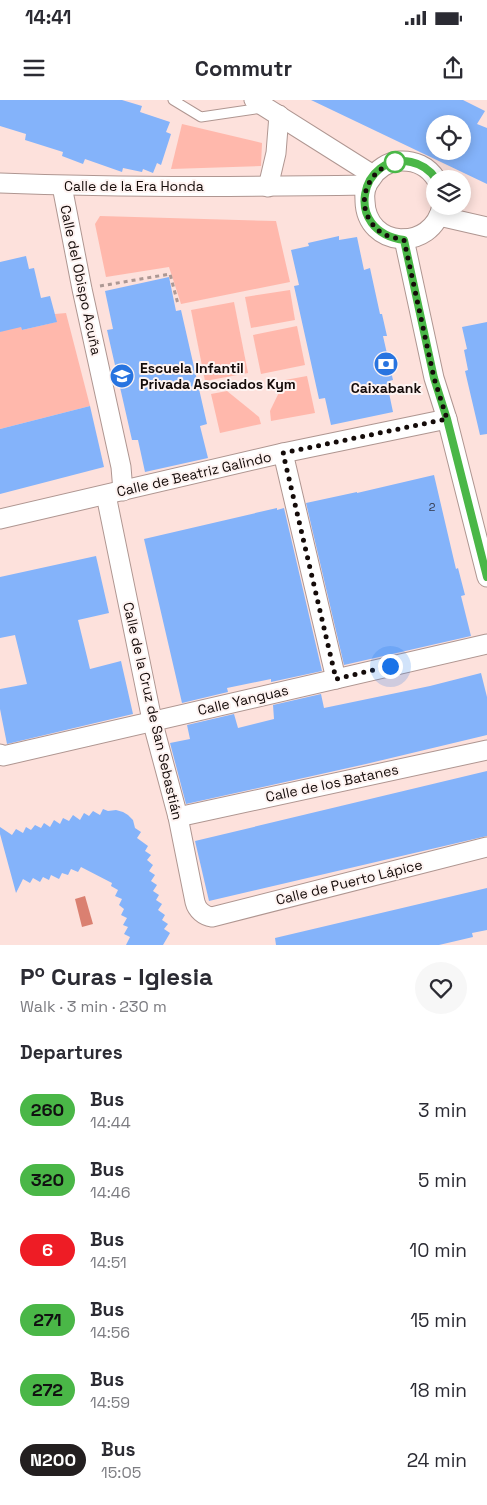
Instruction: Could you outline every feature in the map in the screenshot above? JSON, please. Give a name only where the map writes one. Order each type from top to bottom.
[{"type":"street","points":[[266,107],[370,180]]},
{"type":"street","points":[[266,107],[276,153],[268,187]]},
{"type":"street","points":[[428,170],[421,165],[404,161],[387,164],[370,180],[364,195],[365,206],[371,222],[383,234],[404,240],[425,233],[436,223],[439,215]]},
{"type":"street","name":"Calle de la Era Honda","points":[[0,183],[62,186],[268,187],[370,180]]},
{"type":"street","name":"Calle del Obispo Acuña","points":[[62,186],[82,289],[121,468],[114,493]]},
{"type":"street","points":[[452,215],[487,227]]},
{"type":"street","points":[[404,240],[434,378],[447,419],[487,577]]},
{"type":"street","name":"Calle de Beatriz Galindo","points":[[0,519],[283,453],[447,419]]},
{"type":"street","points":[[283,453],[336,679]]},
{"type":"street","name":"Calle de la Cruz de San Sebastián","points":[[114,493],[152,720],[178,817],[196,907],[207,917],[212,917]]},
{"type":"street","name":"Calle Yanguas","points":[[0,754],[4,756],[152,720],[487,644]]},
{"type":"street","name":"Calle de los Batanes","points":[[178,817],[487,750]]},
{"type":"street","name":"Calle de Puerto Lápice","points":[[212,917],[487,847]]},
{"type":"lane","points":[[173,100],[201,117],[266,107]]},
{"type":"path","points":[[82,289],[170,274],[178,304]]},
{"type":"shaded area","points":[[182,124],[262,143],[261,166],[171,169]]},
{"type":"shaded area","points":[[100,216],[276,221],[290,282],[181,304],[169,267],[106,277],[95,224]]},
{"type":"shaded area","points":[[290,290],[295,320],[251,328],[245,297]]},
{"type":"shaded area","points":[[234,302],[248,373],[205,381],[191,310]]},
{"type":"shaded area","points":[[66,313],[90,406],[0,429],[0,332],[20,321],[22,330],[56,322],[55,314]]},
{"type":"shaded area","points":[[297,326],[305,365],[261,374],[253,335]]},
{"type":"shaded area","points":[[307,376],[315,413],[271,421],[270,411],[285,380]]},
{"type":"shaded area","points":[[227,391],[259,417],[261,424],[220,433],[211,394]]},
{"type":"shaded area","points":[[85,896],[93,924],[82,927],[75,899]]},
{"type":"building","points":[[0,100],[122,100],[142,106],[140,112],[170,122],[166,132],[171,134],[161,165],[157,163],[153,173],[143,169],[142,172],[123,168],[122,172],[85,159],[83,164],[62,156],[63,152],[25,140],[26,134],[0,126]]},
{"type":"building","points":[[311,100],[463,100],[485,111],[477,124],[487,128],[487,184],[471,176],[471,170],[458,170],[437,160],[471,160],[471,115],[426,115],[426,155]]},
{"type":"building","points":[[339,236],[339,240],[357,237],[364,270],[370,268],[387,336],[383,336],[393,380],[389,381],[392,392],[389,393],[393,412],[331,425],[325,398],[319,399],[294,286],[299,285],[291,250],[309,246],[308,243]]},
{"type":"building","points":[[26,256],[29,269],[34,268],[41,298],[50,296],[57,322],[22,330],[21,327],[0,332],[0,262]]},
{"type":"building","points":[[169,277],[176,311],[181,310],[207,424],[200,426],[208,458],[145,472],[138,440],[132,440],[107,330],[113,329],[105,291]]},
{"type":"building","points":[[487,322],[487,434],[480,435],[465,371],[468,370],[464,350],[467,349],[462,327]]},
{"type":"building","points":[[90,406],[104,467],[0,494],[0,429]]},
{"type":"building","points":[[434,475],[456,569],[458,568],[465,595],[461,596],[471,636],[344,665],[306,503]]},
{"type":"building","points":[[277,508],[277,510],[284,508],[322,671],[271,682],[271,679],[227,688],[228,692],[182,703],[144,539]]},
{"type":"building","points":[[96,556],[109,613],[78,620],[90,669],[121,661],[133,714],[7,744],[0,709],[0,689],[27,684],[15,635],[0,638],[0,577]]},
{"type":"building","points":[[481,673],[487,697],[487,735],[186,804],[170,743],[190,739],[187,725],[234,714],[238,728],[274,719],[273,705],[321,694],[324,708],[430,686]]},
{"type":"building","points":[[487,771],[487,836],[209,901],[195,841]]},
{"type":"building","points":[[103,809],[108,811],[116,810],[128,815],[133,820],[135,828],[141,832],[137,838],[148,846],[145,851],[151,855],[147,860],[153,865],[149,871],[155,875],[151,881],[157,885],[153,891],[159,895],[156,900],[162,904],[158,910],[165,915],[162,920],[168,924],[164,929],[170,933],[163,945],[126,945],[130,937],[124,934],[128,927],[123,925],[127,918],[121,915],[124,909],[119,905],[122,899],[115,896],[118,890],[111,886],[112,883],[81,867],[78,872],[71,869],[68,875],[62,873],[59,879],[51,875],[49,880],[43,877],[40,882],[33,878],[30,883],[23,879],[16,893],[0,834],[0,827],[12,835],[16,829],[23,833],[26,827],[31,830],[35,825],[41,828],[44,823],[50,827],[54,820],[60,824],[63,818],[69,821],[73,815],[80,820],[84,813],[89,816],[93,811],[100,815]]},
{"type":"building","points":[[487,888],[487,930],[472,933],[473,937],[439,945],[276,945],[275,938]]},
{"type":"bus line","name":"260","points":[[428,170],[413,162],[404,161],[387,164],[370,179],[364,195],[365,206],[368,217],[383,234],[404,240],[434,378],[447,419],[487,577]]},
{"type":"place","name":"Caixabank","points":[[386,364]]},
{"type":"place","name":"Escuela Infantil Privada Asociados Kym","points":[[122,376]]},
{"type":"route","points":[[390,666],[336,679],[283,453],[447,419],[434,378],[404,240],[383,234],[368,217],[365,206],[364,195],[370,179],[387,164],[395,162]]}]
